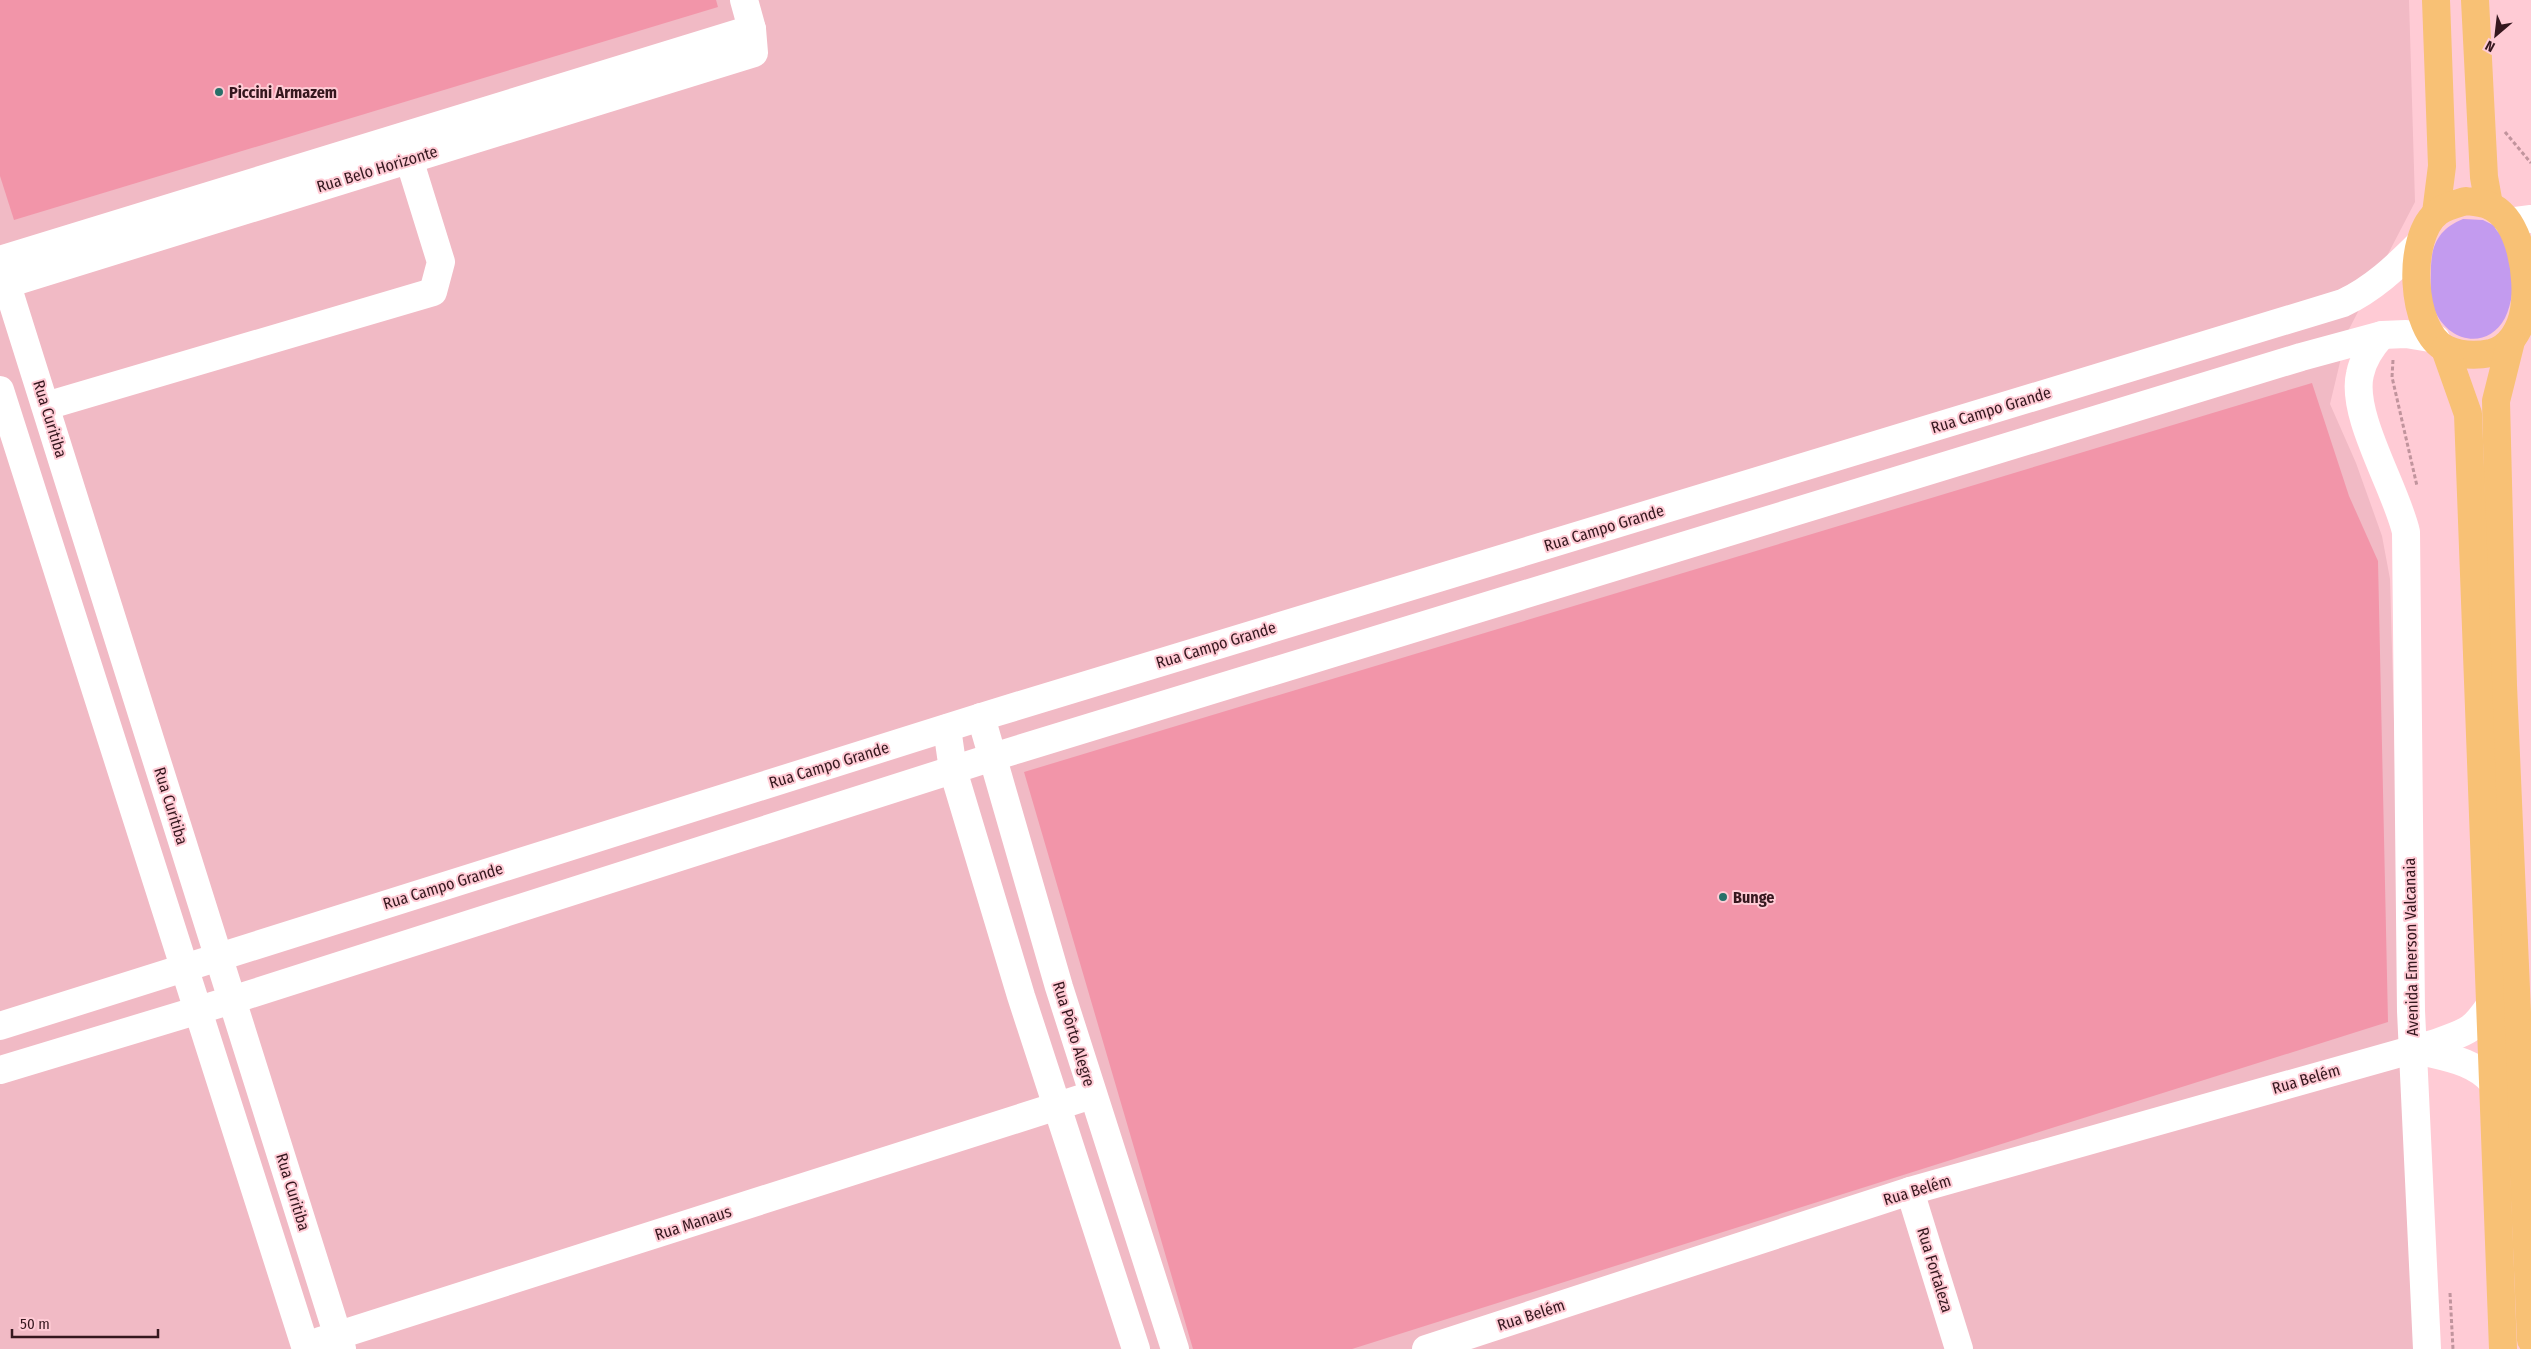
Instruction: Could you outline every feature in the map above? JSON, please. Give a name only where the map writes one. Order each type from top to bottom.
[{"type":"main road","points":[[2436,0],[2442,166],[2436,213]]},
{"type":"main road","points":[[2475,0],[2484,177],[2509,216],[2519,242],[2524,265],[2528,308],[2511,341],[2496,401],[2503,685],[2531,1340]]},
{"type":"main road","points":[[2503,1349],[2468,414],[2440,344],[2424,318],[2415,289],[2419,244],[2425,227],[2436,213],[2450,205],[2466,201],[2509,216]]},
{"type":"main road","points":[[2440,344],[2478,356],[2495,351],[2511,341]]},
{"type":"street","name":"Rua Belo Horizonte","points":[[2,273],[753,41],[744,0]]},
{"type":"street","points":[[46,406],[433,292],[441,262],[408,147]]},
{"type":"street","name":"Rua Campo Grande","points":[[0,1026],[184,966],[219,957],[981,717],[2343,303],[2358,296],[2381,279],[2419,244]]},
{"type":"street","name":"Rua Curitiba","points":[[2,273],[46,406],[340,1343]]},
{"type":"street","points":[[0,1070],[232,1000],[993,757],[2291,360],[2382,335],[2406,334],[2440,344]]},
{"type":"street","name":"Avenida Emerson Valcanaia","points":[[2382,335],[2366,356],[2359,375],[2358,387],[2367,429],[2402,517],[2406,545],[2413,1049],[2427,1349]]},
{"type":"street","points":[[0,390],[198,1010],[301,1348]]},
{"type":"street","name":"Rua Pôrto Alegre","points":[[981,717],[1092,1095],[1175,1349]]},
{"type":"street","points":[[947,728],[953,770],[1021,996],[1136,1349]]},
{"type":"street","points":[[996,912],[1034,901]]},
{"type":"street","points":[[1021,996],[1059,987]]},
{"type":"street","name":"Rua Belém","points":[[1426,1349],[1910,1191],[2413,1049],[2476,1026],[2490,1005]]},
{"type":"street","points":[[2413,1049],[2474,1067],[2484,1072],[2492,1082]]},
{"type":"street","points":[[224,1094],[259,1086]]},
{"type":"street","name":"Rua Manaus","points":[[301,1348],[340,1343],[1092,1095]]},
{"type":"street","name":"Rua Fortaleza","points":[[1910,1191],[1960,1349]]},
{"type":"street","points":[[1101,1243],[1137,1231]]},
{"type":"shaded area","points":[[0,0],[2409,0],[2415,202],[2347,333],[2330,404],[2356,463],[2382,536],[2390,579],[2402,1008],[2419,1349],[0,1349]]},
{"type":"shaded area","points":[[2463,219],[2483,220],[2497,227],[2510,253],[2514,269],[2512,294],[2505,318],[2498,328],[2489,335],[2479,338],[2459,336],[2449,330],[2441,322],[2432,301],[2431,266],[2433,250],[2443,231]]},
{"type":"building","name":"Piccini Armazem","points":[[0,0],[716,0],[718,7],[14,220],[0,176]]},
{"type":"building","name":"Bunge","points":[[2312,383],[2349,496],[2378,561],[2388,1022],[1352,1349],[1193,1349],[1024,772]]},
{"type":"place","name":"Piccini Armazem","points":[[219,92]]},
{"type":"place","name":"Bunge","points":[[1723,897]]}]
